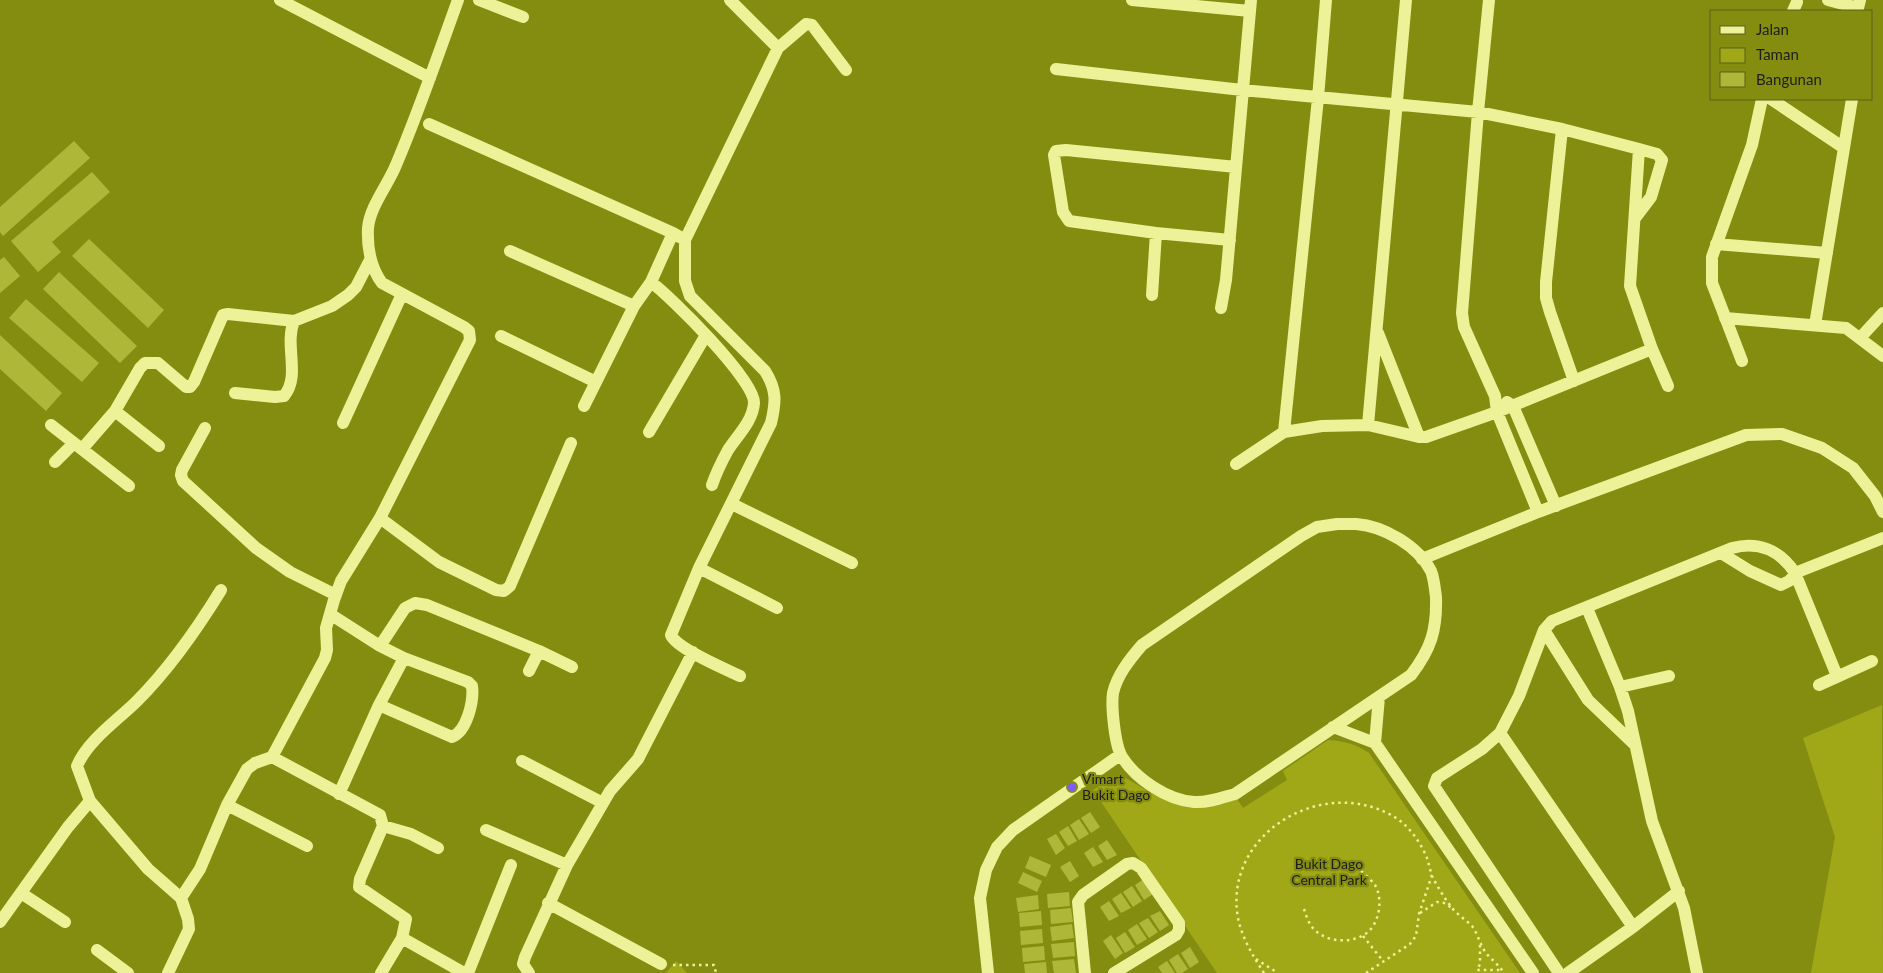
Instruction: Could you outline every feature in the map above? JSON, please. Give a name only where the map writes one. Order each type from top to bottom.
[{"type":"street","points":[[280,0],[430,78]]},
{"type":"street","points":[[180,898],[200,869],[227,805],[247,769],[255,763],[272,757],[325,658],[327,650],[326,628],[341,582],[380,518],[464,352],[470,336],[464,326],[382,282],[370,260],[368,228],[374,210],[393,172],[458,0]]},
{"type":"street","points":[[479,0],[523,17]]},
{"type":"street","points":[[730,0],[778,48]]},
{"type":"street","points":[[1132,0],[1250,6],[1230,240],[1221,308]]},
{"type":"street","points":[[1284,432],[1318,98],[1326,0]]},
{"type":"street","points":[[1368,426],[1406,0]]},
{"type":"street","points":[[1489,0],[1462,314],[1464,327],[1496,396],[1497,412],[1538,512]]},
{"type":"street","points":[[1828,0],[1858,8],[1860,0]]},
{"type":"street","points":[[740,676],[693,652],[673,640],[671,635],[699,568],[771,424],[776,404],[772,384],[765,371],[690,296],[685,281],[685,240],[778,48],[806,24],[809,24],[812,25],[846,70]]},
{"type":"street","points":[[1056,69],[1318,98],[1478,112],[1562,129],[1656,154],[1662,160],[1651,197],[1635,218]]},
{"type":"street","points":[[1742,361],[1712,283],[1712,257],[1752,145],[1762,100]]},
{"type":"street","points":[[1772,100],[1844,148]]},
{"type":"street","points":[[1815,325],[1852,100]]},
{"type":"street","points":[[429,124],[674,233],[685,240]]},
{"type":"street","points":[[1562,129],[1546,282],[1546,298],[1574,381]]},
{"type":"street","points":[[1639,149],[1630,286],[1652,349],[1668,386]]},
{"type":"street","points":[[1230,240],[1156,233],[1069,220],[1063,212],[1054,155],[1056,151],[1066,150],[1236,167]]},
{"type":"street","points":[[584,406],[634,306],[651,282],[674,233]]},
{"type":"street","points":[[1152,294],[1156,233]]},
{"type":"street","points":[[1716,244],[1827,253]]},
{"type":"street","points":[[510,251],[634,306]]},
{"type":"street","points":[[55,462],[78,446],[115,411],[140,368],[145,363],[158,363],[186,387],[190,387],[194,382],[223,315],[294,322],[332,306],[348,295],[356,287],[370,260]]},
{"type":"street","points":[[651,282],[706,335],[743,377],[753,395],[754,404],[750,416],[728,451],[712,485]]},
{"type":"street","points":[[343,424],[402,294]]},
{"type":"street","points":[[1860,338],[1883,313]]},
{"type":"street","points":[[1725,318],[1846,328],[1883,356]]},
{"type":"street","points":[[235,393],[275,397],[284,396],[289,390],[291,362],[289,337],[294,322]]},
{"type":"street","points":[[1377,330],[1418,437]]},
{"type":"street","points":[[649,432],[706,335]]},
{"type":"street","points":[[501,336],[596,382]]},
{"type":"street","points":[[1236,464],[1284,432],[1322,426],[1368,426],[1418,437],[1435,434],[1513,406],[1652,349]]},
{"type":"street","points":[[1496,396],[1513,406],[1556,506]]},
{"type":"street","points":[[115,411],[159,446]]},
{"type":"street","points":[[51,425],[129,486]]},
{"type":"street","points":[[205,428],[182,470],[183,481],[256,548],[290,572],[336,595]]},
{"type":"street","points":[[1422,559],[1538,512],[1746,435],[1782,434],[1822,448],[1853,468],[1875,496],[1883,512]]},
{"type":"street","points":[[380,518],[439,562],[496,590],[504,591],[510,586],[571,443]]},
{"type":"street","points":[[732,504],[852,563]]},
{"type":"street","points":[[1357,524],[1376,529],[1409,545],[1432,572],[1435,592],[1436,617],[1432,639],[1423,659],[1411,675],[1379,697],[1235,794],[1214,801],[1193,802],[1173,796],[1139,777],[1120,756],[1112,717],[1113,693],[1119,676],[1131,657],[1142,645],[1301,536],[1317,527],[1357,524]]},
{"type":"street","points":[[1720,554],[1759,576],[1781,584],[1789,581],[1795,574],[1883,538]]},
{"type":"street","points":[[1559,973],[1434,786],[1437,778],[1482,749],[1500,733],[1519,696],[1544,630],[1552,621],[1738,547],[1755,545],[1771,550],[1789,564],[1795,574],[1836,676]]},
{"type":"street","points":[[699,568],[777,608]]},
{"type":"street","points":[[168,973],[189,929],[188,919],[180,898],[148,869],[90,801],[77,766],[98,737],[137,700],[167,666],[206,615],[220,590]]},
{"type":"street","points":[[380,646],[405,608],[415,603],[427,605],[540,651],[572,667]]},
{"type":"street","points":[[1587,608],[1628,711],[1652,821],[1679,891],[1692,943],[1697,973]]},
{"type":"street","points":[[330,614],[380,646],[404,658],[468,682],[472,686],[473,694],[464,728],[452,737],[379,705]]},
{"type":"street","points":[[1544,630],[1588,700],[1635,745]]},
{"type":"street","points":[[529,671],[540,651]]},
{"type":"street","points":[[528,973],[523,964],[525,957],[567,864],[610,790],[638,759],[693,652]]},
{"type":"street","points":[[339,794],[379,705],[404,658]]},
{"type":"street","points":[[1819,685],[1872,661]]},
{"type":"street","points":[[1620,687],[1669,676]]},
{"type":"street","points":[[1376,742],[1379,697]]},
{"type":"street","points":[[1334,727],[1376,742],[1532,973]]},
{"type":"street","points":[[1500,733],[1633,927]]},
{"type":"street","points":[[988,973],[980,898],[986,870],[997,847],[1013,830],[1120,756]]},
{"type":"street","points":[[272,757],[339,794],[376,811],[380,815],[383,826],[360,879],[359,887],[406,919],[402,938],[382,973]]},
{"type":"street","points":[[522,761],[603,803]]},
{"type":"street","points":[[0,922],[72,820],[90,801]]},
{"type":"street","points":[[227,805],[307,846]]},
{"type":"street","points":[[383,826],[411,834],[438,848]]},
{"type":"street","points":[[486,830],[567,864]]},
{"type":"street","points":[[1085,973],[1078,902],[1083,895],[1127,864],[1133,863],[1141,868],[1179,923],[1179,930],[1176,935],[1114,973]]},
{"type":"street","points":[[402,938],[466,973],[510,865]]},
{"type":"street","points":[[1568,973],[1633,927],[1679,891]]},
{"type":"street","points":[[20,893],[65,922]]},
{"type":"street","points":[[548,904],[661,964]]},
{"type":"street","points":[[97,950],[128,973]]},
{"type":"path","points":[[1264,973],[1244,938],[1238,918],[1237,897],[1240,877],[1252,849],[1260,840],[1287,816],[1303,809],[1320,804],[1347,802],[1376,808],[1392,815],[1404,824],[1421,846],[1427,858],[1432,876],[1453,909]]},
{"type":"path","points":[[1304,909],[1312,928],[1321,935],[1339,940],[1350,940],[1363,936],[1376,919],[1380,900],[1374,883],[1361,871]]},
{"type":"path","points":[[1366,973],[1410,944],[1416,936],[1419,914],[1432,876]]},
{"type":"path","points":[[1419,914],[1437,902],[1444,903],[1453,909],[1471,925],[1486,953],[1503,972]]},
{"type":"path","points":[[1363,936],[1383,962]]},
{"type":"path","points":[[1480,943],[1480,964],[1477,972],[1503,972]]},
{"type":"path","points":[[1253,956],[1278,973]]},
{"type":"path","points":[[661,964],[714,965],[716,973]]},
{"type":"green space","points":[[1882,705],[1883,973],[1811,973],[1835,837],[1803,738]]},
{"type":"green space","name":"Bukit Dago Central Park","points":[[1328,740],[1350,744],[1369,753],[1520,973],[1217,973],[1093,790],[1109,780],[1124,777],[1153,794],[1198,807],[1215,806],[1237,799],[1243,808],[1287,780],[1283,771]]},
{"type":"green space","points":[[676,961],[687,973],[666,973]]},
{"type":"building","points":[[74,141],[90,158],[3,236],[0,232],[0,207]]},
{"type":"building","points":[[92,172],[110,192],[52,242],[61,252],[38,272],[11,241]]},
{"type":"building","points":[[89,239],[164,310],[148,328],[72,256]]},
{"type":"building","points":[[4,257],[20,276],[0,293],[0,260]]},
{"type":"building","points":[[59,272],[137,346],[120,363],[43,289]]},
{"type":"building","points":[[26,299],[99,363],[82,382],[9,318]]},
{"type":"building","points":[[0,335],[62,393],[46,411],[0,369]]},
{"type":"building","points":[[1090,812],[1100,827],[1091,833],[1081,818]]},
{"type":"building","points":[[1079,819],[1089,834],[1079,840],[1070,825]]},
{"type":"building","points":[[1068,826],[1077,841],[1068,846],[1059,832]]},
{"type":"building","points":[[1056,834],[1065,848],[1056,855],[1047,839]]},
{"type":"building","points":[[1107,840],[1117,855],[1107,860],[1098,846]]},
{"type":"building","points":[[1093,847],[1103,862],[1093,867],[1084,853]]},
{"type":"building","points":[[1030,856],[1051,865],[1046,877],[1025,868]]},
{"type":"building","points":[[1070,861],[1079,876],[1070,882],[1060,867]]},
{"type":"building","points":[[1023,872],[1042,881],[1037,892],[1018,883]]},
{"type":"building","points":[[1144,879],[1153,894],[1144,900],[1135,885]]},
{"type":"building","points":[[1132,886],[1142,901],[1133,907],[1123,892]]},
{"type":"building","points":[[1069,892],[1070,906],[1048,908],[1047,894]]},
{"type":"building","points":[[1121,893],[1131,908],[1121,913],[1112,899]]},
{"type":"building","points":[[1038,895],[1039,909],[1018,912],[1016,898]]},
{"type":"building","points":[[1109,901],[1119,916],[1109,921],[1100,907]]},
{"type":"building","points":[[1071,908],[1073,922],[1051,924],[1050,910]]},
{"type":"building","points":[[1041,911],[1042,925],[1020,927],[1019,913]]},
{"type":"building","points":[[1160,911],[1169,925],[1160,931],[1150,916]]},
{"type":"building","points":[[1148,918],[1158,932],[1149,938],[1139,923]]},
{"type":"building","points":[[1072,924],[1074,938],[1052,941],[1050,927]]},
{"type":"building","points":[[1137,924],[1147,939],[1137,945],[1128,930]]},
{"type":"building","points":[[1042,929],[1043,943],[1021,945],[1020,931]]},
{"type":"building","points":[[1125,932],[1135,947],[1125,953],[1116,938]]},
{"type":"building","points":[[1111,935],[1123,953],[1115,959],[1103,941]]},
{"type":"building","points":[[1074,942],[1075,956],[1053,958],[1051,944]]},
{"type":"building","points":[[1044,946],[1045,960],[1023,962],[1022,948]]},
{"type":"building","points":[[1190,947],[1199,962],[1190,968],[1181,953]]},
{"type":"building","points":[[1178,954],[1188,969],[1182,973],[1177,973],[1169,960]]},
{"type":"building","points":[[1074,959],[1076,973],[1054,973],[1052,961]]},
{"type":"building","points":[[1167,961],[1175,973],[1162,973],[1158,967]]},
{"type":"building","points":[[1046,962],[1047,973],[1025,973],[1024,964]]},
{"type":"place","name":"Vimart Bukit Dago","points":[[1072,787]]}]
